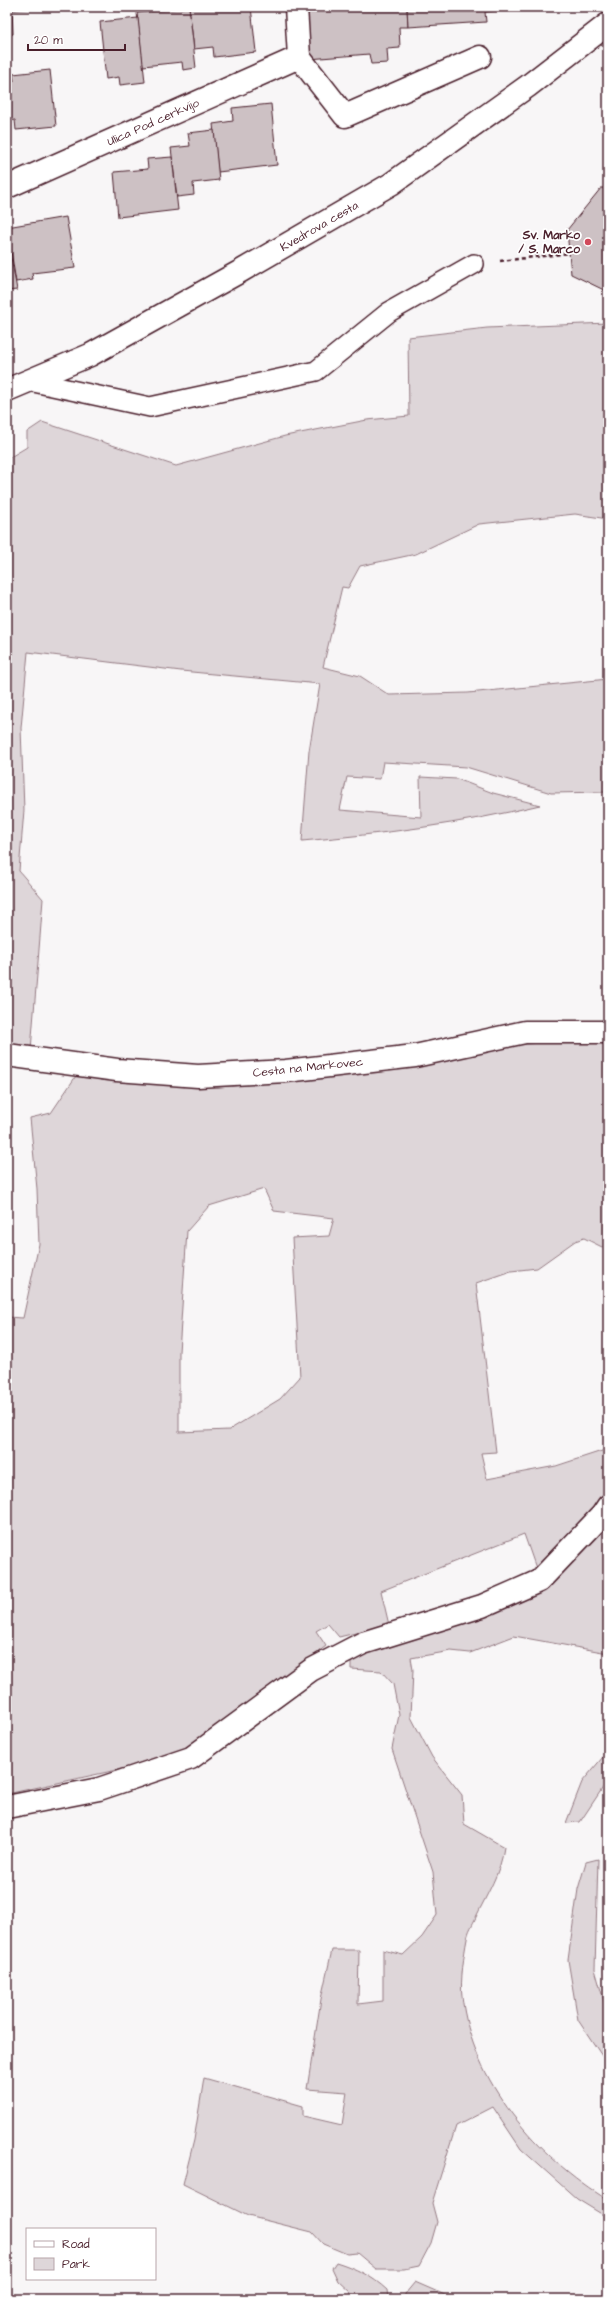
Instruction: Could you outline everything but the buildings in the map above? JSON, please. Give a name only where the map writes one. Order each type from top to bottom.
[{"type":"street","points":[[296,7],[299,57],[345,116],[480,57]]},
{"type":"street","name":"Kvedrova cesta","points":[[7,390],[101,348],[241,272],[391,184],[528,86],[608,24]]},
{"type":"street","name":"Ulica Pod cerkvijo","points":[[7,187],[299,57]]},
{"type":"street","name":"Cesta na Markovec","points":[[7,1055],[117,1070],[198,1076],[286,1071],[416,1056],[526,1032],[608,1032]]},
{"type":"street","points":[[7,1807],[99,1789],[191,1758],[311,1670],[363,1643],[482,1606],[539,1581],[602,1515],[608,1506]]},
{"type":"lane","points":[[29,381],[150,407],[316,371],[389,312],[474,264]]},
{"type":"path","points":[[474,264],[570,253]]},
{"type":"green space","points":[[608,323],[608,519],[575,514],[479,524],[416,554],[360,566],[348,588],[342,587],[323,667],[360,676],[389,695],[468,693],[608,679],[608,792],[551,793],[466,767],[383,762],[380,779],[347,777],[340,810],[421,817],[420,777],[457,779],[493,793],[540,805],[481,818],[422,828],[302,841],[309,751],[320,684],[181,671],[28,652],[21,728],[24,810],[19,871],[43,899],[31,1050],[7,1048],[7,459],[27,447],[27,432],[42,422],[176,466],[285,436],[367,420],[409,416],[408,337],[487,328]]},
{"type":"green space","points":[[587,1040],[608,1041],[608,1250],[584,1238],[575,1241],[537,1268],[511,1271],[476,1283],[496,1452],[481,1453],[487,1479],[556,1466],[608,1449],[608,1491],[569,1548],[538,1574],[524,1534],[381,1591],[389,1625],[339,1637],[328,1624],[316,1631],[326,1646],[190,1750],[153,1762],[7,1794],[7,1317],[23,1318],[39,1244],[37,1189],[30,1118],[51,1113],[78,1073],[218,1087],[309,1080],[421,1065],[512,1045]],"holes":[[[264,1189],[274,1211],[334,1218],[329,1236],[292,1238],[300,1377],[280,1399],[229,1430],[179,1432],[179,1352],[187,1231],[209,1206]]]},
{"type":"green space","points":[[608,1523],[608,1653],[514,1636],[470,1653],[451,1651],[411,1658],[413,1670],[411,1717],[432,1757],[462,1795],[464,1824],[504,1847],[497,1874],[468,1933],[463,1968],[462,1996],[468,2028],[479,2058],[494,2087],[512,2114],[533,2139],[557,2162],[608,2200],[608,2218],[577,2199],[521,2149],[493,2107],[456,2126],[432,2203],[437,2222],[431,2243],[419,2266],[404,2269],[376,2269],[357,2253],[347,2254],[323,2244],[312,2232],[248,2216],[183,2184],[194,2140],[204,2078],[303,2106],[303,2116],[342,2125],[347,2092],[307,2089],[321,1999],[332,1950],[359,1950],[358,2004],[383,2001],[383,1950],[403,1955],[422,1937],[437,1915],[433,1872],[392,1749],[399,1715],[393,1684],[381,1671],[351,1669],[351,1658],[548,1587],[600,1534]]},
{"type":"green space","points":[[608,1751],[608,1780],[580,1822],[566,1823],[582,1782]]},
{"type":"green space","points":[[598,1859],[595,1969],[608,2016],[608,2065],[578,2020],[568,1960],[578,1889],[586,1862]]},
{"type":"green space","points":[[336,2262],[357,2270],[375,2281],[387,2290],[388,2299],[348,2299],[351,2293],[338,2281],[332,2268]]},
{"type":"green space","points":[[415,2282],[454,2299],[405,2299],[405,2294]]},
{"type":"place","name":"Sv. Marko / S. Marco","points":[[588,242]]}]
